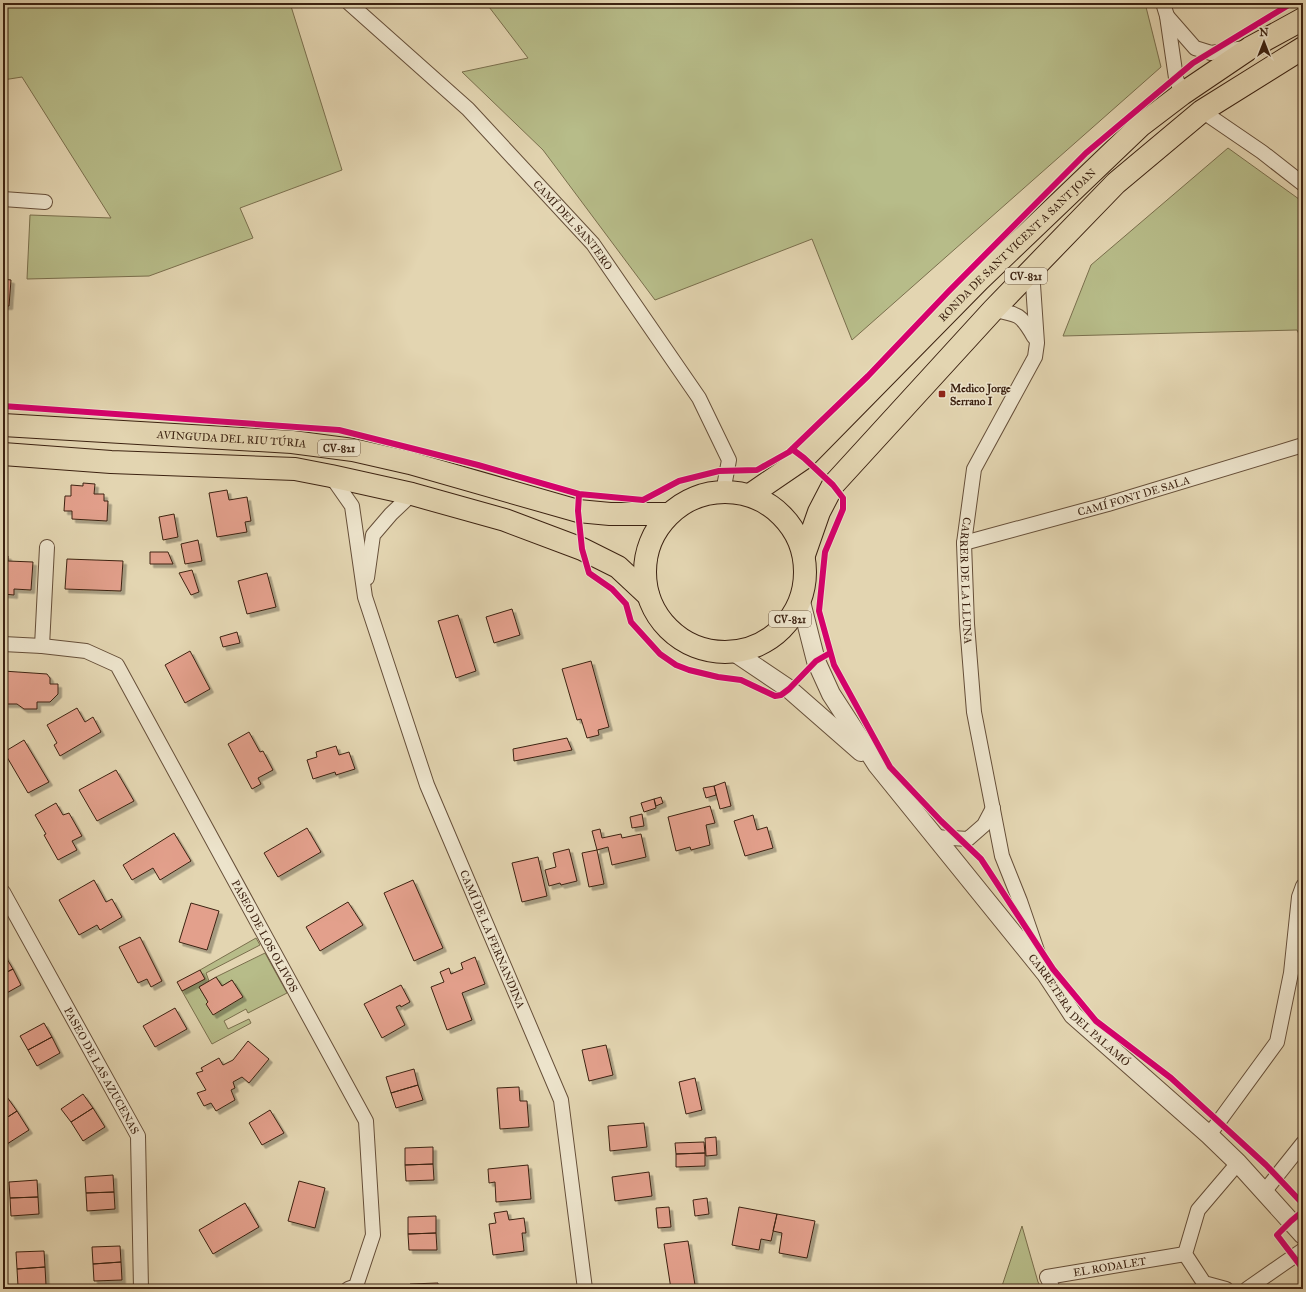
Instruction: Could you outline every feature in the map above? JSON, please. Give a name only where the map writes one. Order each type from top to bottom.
[{"type":"main road","name":"RONDA DE SANT VICENT A SANT JOAN","points":[[750,495],[804,458],[985,274],[1140,126],[1182,94],[1250,48],[1303,19]]},
{"type":"main road","name":"CV-821","points":[[804,556],[819,512],[833,485],[993,310],[1116,183],[1202,111],[1303,48]]},
{"type":"main road","name":"AVINGUDA DEL RIU TÚRIA","points":[[3,425],[292,442],[353,450],[410,463],[578,511],[610,514],[667,514]]},
{"type":"main road","name":"CV-821","points":[[3,454],[111,462],[295,469],[412,494],[505,520],[582,549],[618,567],[648,595],[665,626],[684,639],[707,651],[734,652],[772,638],[786,624],[800,598],[805,584],[804,556],[797,537],[784,518],[750,495],[722,492],[690,498],[667,514],[655,532],[649,552],[646,572],[648,595]]},
{"type":"street","name":"CAMÍ DEL SANTERO","points":[[349,3],[468,109],[594,244],[699,398],[729,460],[722,492]]},
{"type":"street","points":[[1165,9],[1195,48],[1211,53],[1250,48]]},
{"type":"street","points":[[1165,9],[1176,78],[1182,94]]},
{"type":"street","points":[[1202,111],[1262,152],[1303,184]]},
{"type":"street","points":[[3,199],[45,202]]},
{"type":"street","name":"CARRER DE LA LLUNA","points":[[1032,270],[1037,343],[1035,357],[974,469],[964,543],[967,624],[974,712],[1002,856],[1046,974]]},
{"type":"street","points":[[993,310],[1014,313],[1025,322],[1037,343]]},
{"type":"street","name":"CAMÍ FONT DE SALA","points":[[964,543],[1108,504],[1303,445]]},
{"type":"street","name":"CAMÍ DE LA FERNANDINA","points":[[331,476],[352,506],[365,597],[427,785],[561,1100],[585,1289]]},
{"type":"street","points":[[365,597],[373,535],[391,514],[412,494]]},
{"type":"street","points":[[42,646],[47,547]]},
{"type":"street","name":"CARRETERA DEL PALAMÓ","points":[[800,598],[816,660],[825,681],[831,694],[876,765],[1046,974],[1073,1015],[1209,1135],[1238,1163],[1303,1235]]},
{"type":"street","name":"PASEO DE LOS OLIVOS","points":[[3,644],[42,646],[86,651],[117,665],[366,1121],[373,1235],[356,1286],[348,1289]]},
{"type":"street","name":"CARRETERA DEL PALAMÓ","points":[[734,652],[789,689],[876,765]]},
{"type":"street","points":[[934,837],[968,839],[984,825],[993,808]]},
{"type":"street","points":[[1209,1135],[1277,1042],[1291,973],[1299,897],[1303,886]]},
{"type":"street","name":"PASEO DE LAS AZUCENAS","points":[[3,892],[138,1136],[141,1289]]},
{"type":"street","points":[[1264,1192],[1303,1143]]},
{"type":"street","points":[[1226,1289],[1204,1283],[1186,1254],[1198,1210],[1238,1163]]},
{"type":"street","points":[[1248,1289],[1303,1250]]},
{"type":"street","name":"EL RODALET","points":[[1053,1289],[1047,1277],[1186,1254]]},
{"type":"green space","points":[[3,3],[290,3],[342,170],[240,208],[253,238],[149,276],[27,279],[30,215],[111,218],[22,77],[3,80]]},
{"type":"green space","points":[[486,3],[1145,3],[1161,67],[852,340],[812,239],[655,300],[543,150],[462,72],[528,58]]},
{"type":"green space","points":[[1228,148],[1303,202],[1303,342],[1297,330],[1063,336],[1091,265]]},
{"type":"green space","points":[[256,938],[260,945],[206,973],[209,981],[199,987],[208,1002],[206,1004],[242,997],[232,980],[222,986],[216,977],[265,953],[287,993],[248,1013],[246,1009],[224,1021],[228,1029],[249,1019],[251,1023],[212,1044],[182,991],[204,979],[200,970]]},
{"type":"green space","points":[[1022,1226],[1038,1282],[1042,1289],[1001,1289]]},
{"type":"water","points":[[3,329],[7,329],[6,377],[3,377]]},
{"type":"building","points":[[3,279],[11,280],[9,306],[3,306]]},
{"type":"building","points":[[83,483],[95,484],[94,494],[104,494],[104,501],[108,501],[107,521],[72,519],[72,511],[64,511],[65,496],[71,496],[71,485],[83,486]]},
{"type":"building","points":[[227,490],[229,500],[247,497],[251,521],[245,522],[247,532],[217,537],[209,493]]},
{"type":"building","points":[[174,514],[178,537],[163,540],[159,517]]},
{"type":"building","points":[[198,540],[202,561],[185,564],[181,544]]},
{"type":"building","points":[[150,552],[168,552],[173,564],[150,564]]},
{"type":"building","points":[[3,555],[8,556],[8,561],[33,562],[31,590],[14,589],[14,595],[3,594]]},
{"type":"building","points":[[67,559],[123,561],[121,591],[65,589]]},
{"type":"building","points":[[192,570],[199,592],[191,595],[179,573]]},
{"type":"building","points":[[267,573],[276,607],[247,614],[238,581]]},
{"type":"building","points":[[512,609],[520,635],[494,643],[486,617]]},
{"type":"building","points":[[458,615],[476,671],[456,678],[438,621]]},
{"type":"building","points":[[237,632],[240,643],[223,647],[220,637]]},
{"type":"building","points":[[190,651],[210,689],[185,703],[165,665]]},
{"type":"building","points":[[591,661],[609,727],[598,730],[599,735],[587,738],[581,719],[577,720],[562,669]]},
{"type":"building","points":[[3,671],[47,674],[50,678],[50,684],[58,684],[58,694],[50,702],[37,702],[37,709],[24,709],[17,704],[5,704],[5,691],[3,691]]},
{"type":"building","points":[[77,708],[85,722],[93,717],[101,732],[60,756],[54,745],[57,743],[47,725]]},
{"type":"building","points":[[249,732],[260,752],[263,751],[273,770],[258,778],[261,784],[252,789],[228,744]]},
{"type":"building","points":[[567,738],[572,750],[514,761],[513,749]]},
{"type":"building","points":[[24,740],[49,782],[28,793],[4,752]]},
{"type":"building","points":[[336,746],[339,755],[349,752],[355,769],[336,775],[335,772],[313,779],[307,760],[317,757],[316,752]]},
{"type":"building","points":[[116,770],[134,801],[97,821],[79,790]]},
{"type":"building","points":[[725,782],[731,806],[720,809],[714,786]]},
{"type":"building","points":[[714,786],[716,795],[706,798],[703,788]]},
{"type":"building","points":[[661,797],[663,803],[656,806],[654,799]]},
{"type":"building","points":[[654,799],[656,808],[644,812],[641,803]]},
{"type":"building","points":[[56,803],[63,815],[69,813],[82,836],[72,841],[77,850],[58,860],[35,815]]},
{"type":"building","points":[[710,806],[715,823],[706,825],[710,845],[691,850],[690,847],[676,851],[668,817]]},
{"type":"building","points":[[642,814],[644,826],[632,828],[630,817]]},
{"type":"building","points":[[753,815],[757,830],[767,827],[773,848],[745,856],[734,821]]},
{"type":"building","points":[[307,828],[321,852],[278,877],[264,853]]},
{"type":"building","points":[[600,829],[602,838],[621,834],[622,838],[641,834],[646,857],[612,865],[608,847],[597,850],[592,831]]},
{"type":"building","points":[[174,833],[191,861],[160,880],[153,868],[132,880],[123,865]]},
{"type":"building","points":[[569,849],[577,881],[549,886],[545,870],[556,867],[553,853]]},
{"type":"building","points":[[597,850],[604,884],[589,887],[582,853]]},
{"type":"building","points":[[538,857],[547,896],[522,902],[512,863]]},
{"type":"building","points":[[94,880],[106,902],[112,899],[122,917],[100,930],[97,925],[79,935],[59,900]]},
{"type":"building","points":[[413,880],[443,948],[414,961],[384,893]]},
{"type":"building","points":[[348,902],[363,925],[320,951],[306,927]]},
{"type":"building","points":[[191,903],[219,911],[207,950],[179,942]]},
{"type":"building","points":[[140,937],[162,981],[151,987],[147,979],[138,983],[119,947]]},
{"type":"building","points":[[4,954],[13,969],[3,974],[3,955]]},
{"type":"building","points":[[475,957],[485,984],[462,993],[472,1020],[447,1030],[431,987],[444,982],[440,972],[449,968],[451,974],[463,969],[461,963]]},
{"type":"building","points":[[13,969],[21,985],[3,995],[3,974]]},
{"type":"building","points":[[200,970],[205,979],[182,991],[177,982]]},
{"type":"building","points":[[216,977],[222,986],[232,980],[243,997],[213,1015],[206,1004],[208,1002],[199,987]]},
{"type":"building","points":[[401,985],[410,1002],[401,1007],[400,1005],[396,1007],[405,1025],[382,1038],[364,1004]]},
{"type":"building","points":[[175,1008],[187,1029],[155,1047],[143,1026]]},
{"type":"building","points":[[44,1023],[52,1037],[28,1050],[20,1036]]},
{"type":"building","points":[[52,1037],[60,1053],[37,1066],[28,1050]]},
{"type":"building","points":[[248,1041],[269,1059],[249,1083],[242,1077],[233,1082],[235,1088],[231,1090],[235,1100],[216,1111],[211,1103],[204,1106],[197,1093],[206,1090],[196,1073],[203,1071],[201,1068],[219,1058],[223,1065],[233,1060]]},
{"type":"building","points":[[606,1045],[613,1075],[589,1081],[582,1050]]},
{"type":"building","points":[[414,1069],[418,1085],[391,1093],[386,1077]]},
{"type":"building","points":[[695,1078],[702,1110],[686,1114],[679,1082]]},
{"type":"building","points":[[418,1085],[423,1100],[396,1108],[391,1093]]},
{"type":"building","points":[[519,1087],[520,1101],[527,1101],[529,1127],[500,1129],[497,1088]]},
{"type":"building","points":[[83,1094],[93,1108],[71,1122],[61,1109]]},
{"type":"building","points":[[7,1097],[17,1111],[3,1120],[3,1100]]},
{"type":"building","points":[[93,1108],[105,1127],[83,1141],[71,1122]]},
{"type":"building","points":[[270,1110],[284,1133],[262,1145],[249,1123]]},
{"type":"building","points":[[17,1111],[29,1130],[7,1144],[3,1138],[3,1120]]},
{"type":"building","points":[[644,1123],[647,1147],[610,1151],[608,1126]]},
{"type":"building","points":[[716,1137],[717,1155],[706,1156],[705,1138]]},
{"type":"building","points":[[704,1142],[705,1153],[676,1154],[675,1143]]},
{"type":"building","points":[[433,1147],[433,1164],[405,1165],[405,1148]]},
{"type":"building","points":[[705,1153],[705,1166],[676,1167],[676,1154]]},
{"type":"building","points":[[433,1164],[434,1180],[406,1181],[405,1165]]},
{"type":"building","points":[[528,1165],[531,1199],[496,1202],[495,1182],[489,1183],[488,1169]]},
{"type":"building","points":[[649,1172],[652,1196],[615,1201],[612,1177]]},
{"type":"building","points":[[113,1175],[114,1192],[86,1193],[85,1177]]},
{"type":"building","points":[[37,1180],[38,1197],[10,1198],[9,1182]]},
{"type":"building","points":[[299,1181],[325,1188],[315,1228],[288,1221]]},
{"type":"building","points":[[114,1192],[115,1209],[87,1211],[86,1193]]},
{"type":"building","points":[[38,1197],[39,1214],[11,1216],[10,1198]]},
{"type":"building","points":[[707,1198],[709,1214],[695,1216],[693,1200]]},
{"type":"building","points":[[245,1203],[259,1227],[213,1254],[199,1230]]},
{"type":"building","points":[[669,1207],[671,1227],[658,1228],[656,1208]]},
{"type":"building","points":[[739,1207],[777,1214],[771,1241],[761,1239],[759,1250],[732,1245]]},
{"type":"building","points":[[507,1211],[509,1220],[524,1218],[526,1233],[522,1233],[524,1251],[493,1255],[489,1224],[496,1223],[494,1213]]},
{"type":"building","points":[[777,1214],[815,1221],[807,1258],[779,1253],[782,1233],[773,1231]]},
{"type":"building","points":[[436,1216],[436,1233],[408,1234],[408,1217]]},
{"type":"building","points":[[436,1233],[437,1250],[409,1250],[408,1234]]},
{"type":"building","points":[[688,1241],[695,1285],[671,1289],[664,1244]]},
{"type":"building","points":[[120,1246],[121,1262],[93,1264],[92,1247]]},
{"type":"building","points":[[44,1251],[45,1267],[17,1269],[16,1252]]},
{"type":"building","points":[[121,1262],[122,1280],[94,1281],[93,1264]]},
{"type":"building","points":[[45,1267],[46,1285],[18,1286],[17,1269]]},
{"type":"building","points":[[438,1283],[438,1289],[410,1289],[410,1284]]},
{"type":"cycle path","points":[[3,406],[339,430],[478,465],[579,494],[643,500],[679,481],[719,471],[757,470],[789,452],[868,376],[949,291],[1086,153],[1193,63],[1292,3]]},
{"type":"cycle path","points":[[792,449],[833,485],[843,498],[843,509],[825,552],[819,611],[834,665],[890,767],[941,821],[981,859],[1053,969],[1096,1021],[1171,1078],[1266,1165],[1303,1204]]},
{"type":"cycle path","points":[[579,494],[578,511],[582,549],[589,573],[612,589],[626,604],[631,622],[660,654],[676,665],[689,670],[718,677],[741,680],[775,696],[781,695],[789,689],[816,661],[830,653]]},
{"type":"cycle path","points":[[1303,1211],[1277,1235],[1303,1269]]},
{"type":"place","name":"Medico Jorge Serrano I","points":[[942,394]]}]
